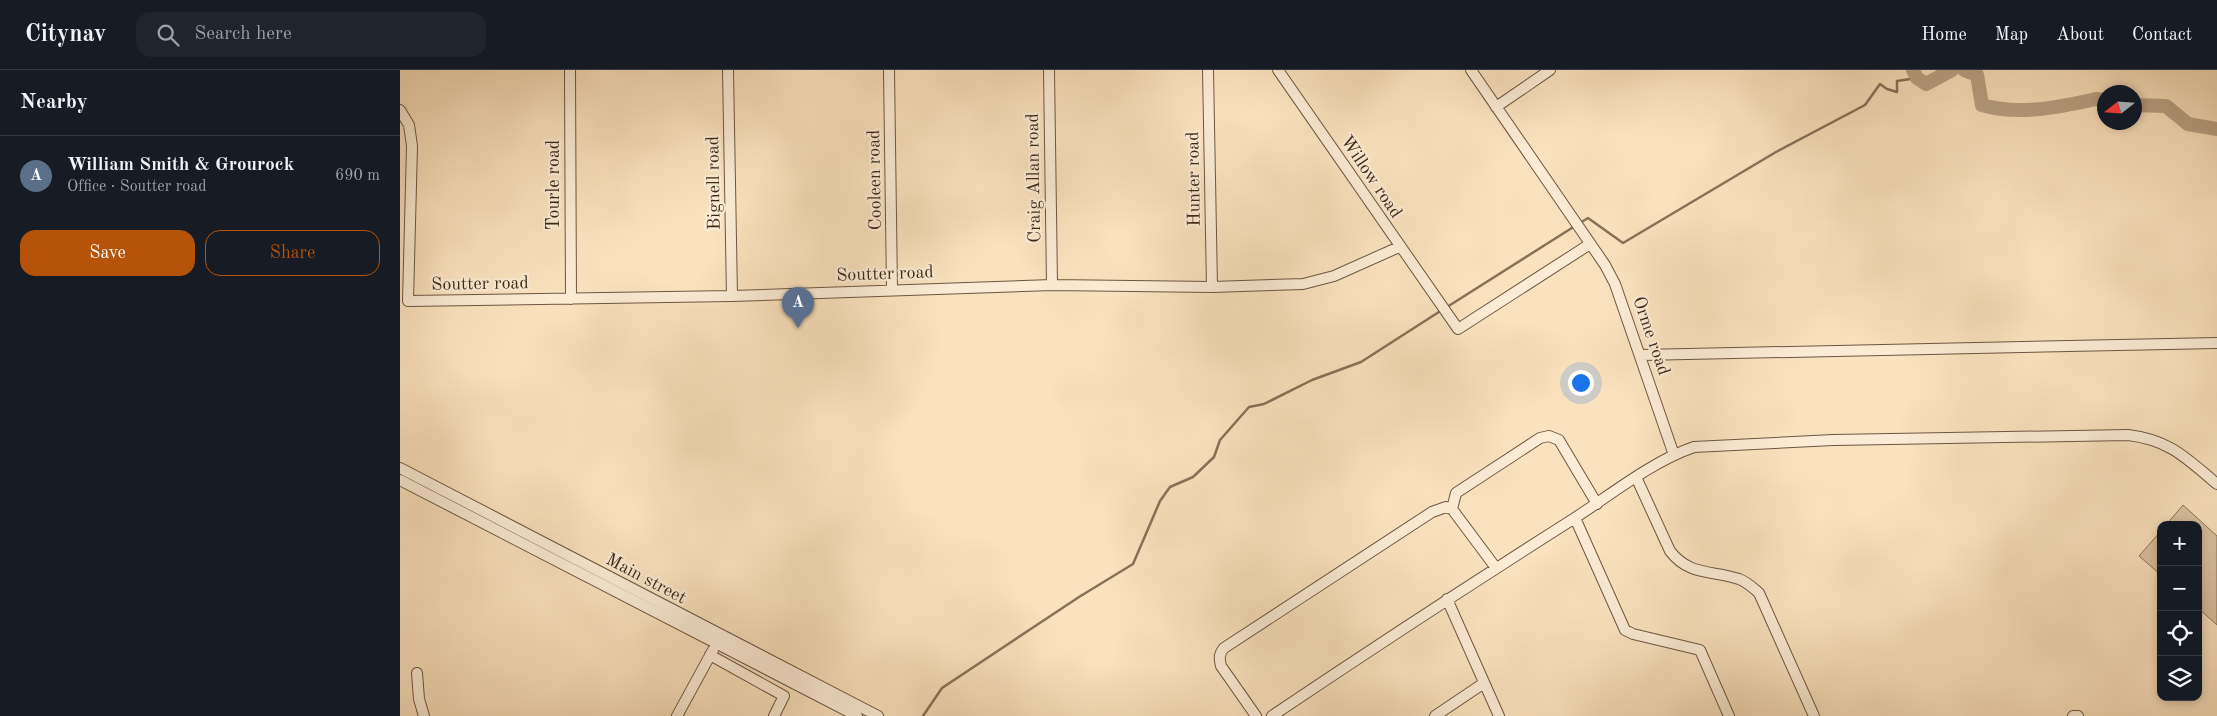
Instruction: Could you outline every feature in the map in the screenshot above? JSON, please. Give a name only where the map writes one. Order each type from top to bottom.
[{"type":"street","name":"Tourle road","points":[[570,70],[572,299]]},
{"type":"street","name":"Bignell road","points":[[728,70],[732,296]]},
{"type":"street","name":"Cooleen road","points":[[890,70],[892,290]]},
{"type":"street","name":"Craig Allan road","points":[[1049,70],[1052,286]]},
{"type":"street","name":"Hunter road","points":[[1208,70],[1212,287]]},
{"type":"street","name":"Willow road","points":[[1278,70],[1399,247],[1458,329],[1590,244]]},
{"type":"street","points":[[1471,70],[1496,106],[1550,70]]},
{"type":"street","name":"Orme road","points":[[1496,106],[1605,265],[1615,284],[1674,455]]},
{"type":"street","name":"Soutter road","points":[[400,110],[409,125],[412,146],[404,302],[732,296],[1052,286],[1212,287],[1304,284],[1352,269],[1399,247]]},
{"type":"street","points":[[1640,355],[2217,343]]},
{"type":"street","points":[[1272,716],[1447,599],[1636,478],[1674,455],[1694,447],[1833,440],[2128,435],[2151,439],[2170,446],[2217,484]]},
{"type":"street","points":[[1452,509],[1456,493],[1540,438],[1549,436],[1559,440],[1597,504]]},
{"type":"street","name":"Main street","points":[[400,468],[857,716]]},
{"type":"street","points":[[1636,478],[1670,551],[1676,559],[1692,569],[1739,579],[1759,593],[1814,716]]},
{"type":"street","name":"Main street","points":[[400,480],[718,640],[878,716]]},
{"type":"street","points":[[1256,716],[1221,666],[1220,653],[1224,648],[1432,512],[1446,507],[1452,509],[1496,568]]},
{"type":"street","points":[[1575,518],[1626,630],[1633,634],[1700,650],[1729,716]]},
{"type":"street","points":[[1447,599],[1499,716]]},
{"type":"street","points":[[677,716],[718,640]]},
{"type":"street","points":[[710,655],[784,696],[774,716]]},
{"type":"street","points":[[417,673],[419,699],[424,716]]},
{"type":"street","points":[[1435,716],[1484,683]]},
{"type":"street","points":[[2072,716],[2078,716]]},
{"type":"shaded area","points":[[2183,505],[2201,521],[2169,521]]},
{"type":"shaded area","points":[[2202,522],[2217,536],[2217,625],[2202,612]]},
{"type":"shaded area","points":[[2157,536],[2157,572],[2139,556]]},
{"type":"waterway","points":[[1913,70],[1917,78],[1926,84],[1952,70]]},
{"type":"waterway","points":[[1964,70],[1977,75],[1982,105],[2010,110],[2024,110],[2068,105],[2097,99]]},
{"type":"waterway","points":[[1580,223],[1588,218],[1623,243],[1776,152],[1865,105],[1880,84],[1887,89],[1897,92],[1897,81],[1917,78]]},
{"type":"waterway","points":[[2142,105],[2166,106],[2188,124],[2217,129]]},
{"type":"waterway","points":[[1447,307],[1575,226]]},
{"type":"waterway","points":[[923,716],[942,688],[1079,597],[1133,564],[1160,501],[1170,487],[1193,477],[1214,457],[1220,440],[1249,407],[1264,404],[1312,380],[1361,362],[1442,310]]},
{"type":"place","name":"William Smith & Grourock","points":[[798,328]]}]
